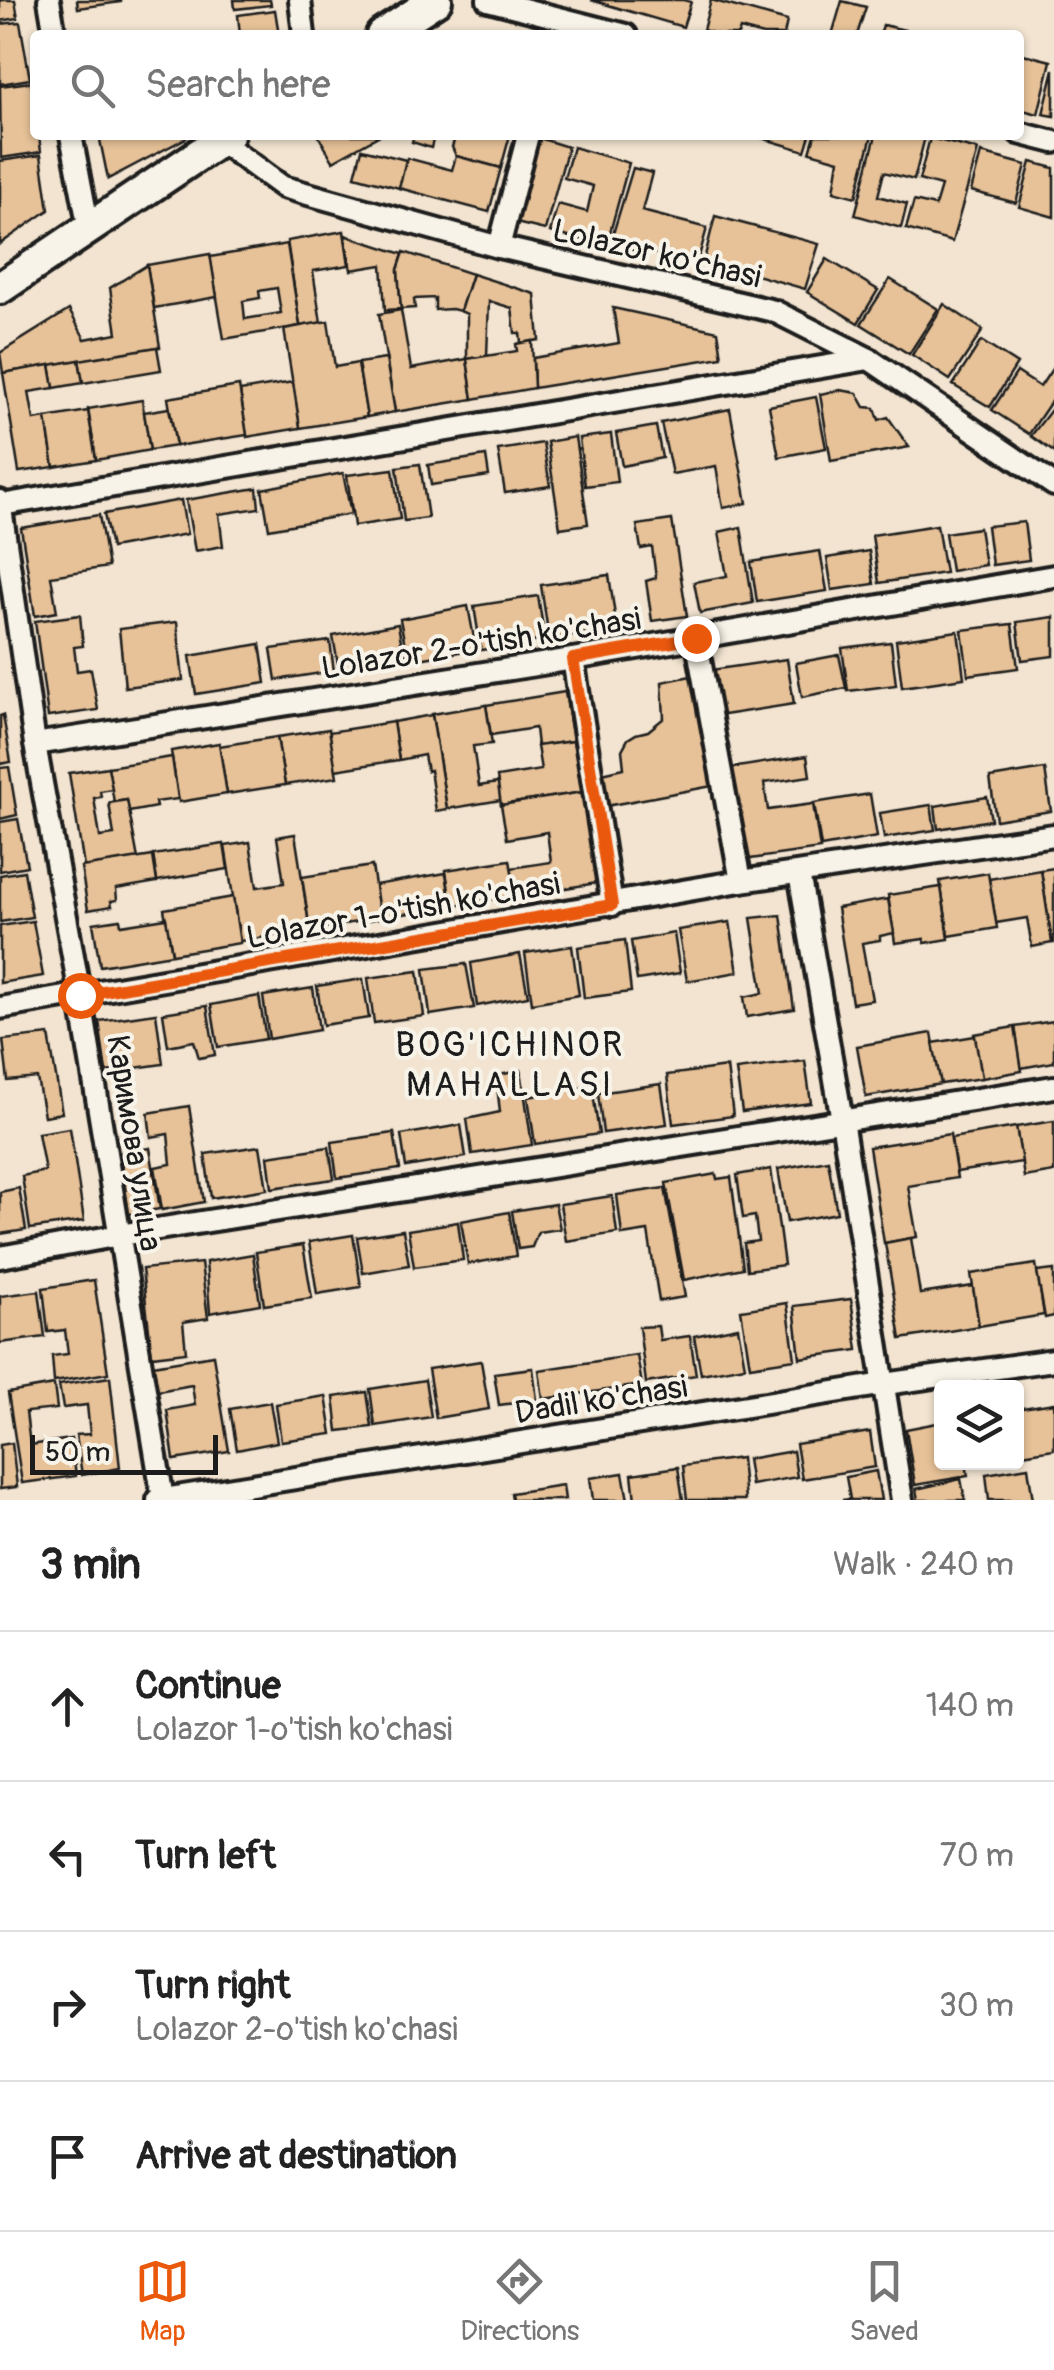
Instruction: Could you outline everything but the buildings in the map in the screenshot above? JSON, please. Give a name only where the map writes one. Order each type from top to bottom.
[{"type":"street","points":[[49,0],[53,30]]},
{"type":"street","points":[[300,0],[303,30]]},
{"type":"street","points":[[390,30],[436,0]]},
{"type":"street","points":[[488,0],[556,26],[587,30]]},
{"type":"street","points":[[1024,134],[1054,142]]},
{"type":"street","points":[[72,140],[88,229]]},
{"type":"street","points":[[0,288],[221,140]]},
{"type":"street","name":"Lolazor ko'chasi","points":[[226,140],[283,187],[499,247],[774,311],[869,359],[1054,485]]},
{"type":"street","points":[[499,247],[527,140]]},
{"type":"street","points":[[0,503],[869,359]]},
{"type":"street","name":"Каримова улица","points":[[0,503],[35,744],[120,1236],[160,1499]]},
{"type":"street","name":"Lolazor 2-o'tish ko'chasi","points":[[35,744],[573,659],[1054,576]]},
{"type":"street","points":[[696,638],[740,881]]},
{"type":"street","points":[[573,659],[612,905]]},
{"type":"street","name":"Lolazor 1-o'tish ko'chasi","points":[[0,1008],[740,881],[1054,835]]},
{"type":"street","points":[[799,873],[902,1500]]},
{"type":"street","points":[[0,1256],[1054,1088]]},
{"type":"street","name":"Dadil ko'chasi","points":[[160,1499],[1054,1360]]},
{"type":"district","name":"BOG'ICHINOR MAHALLASI","points":[[510,1064]]},
{"type":"route","points":[[80,995],[612,905],[573,659],[696,638]]}]
